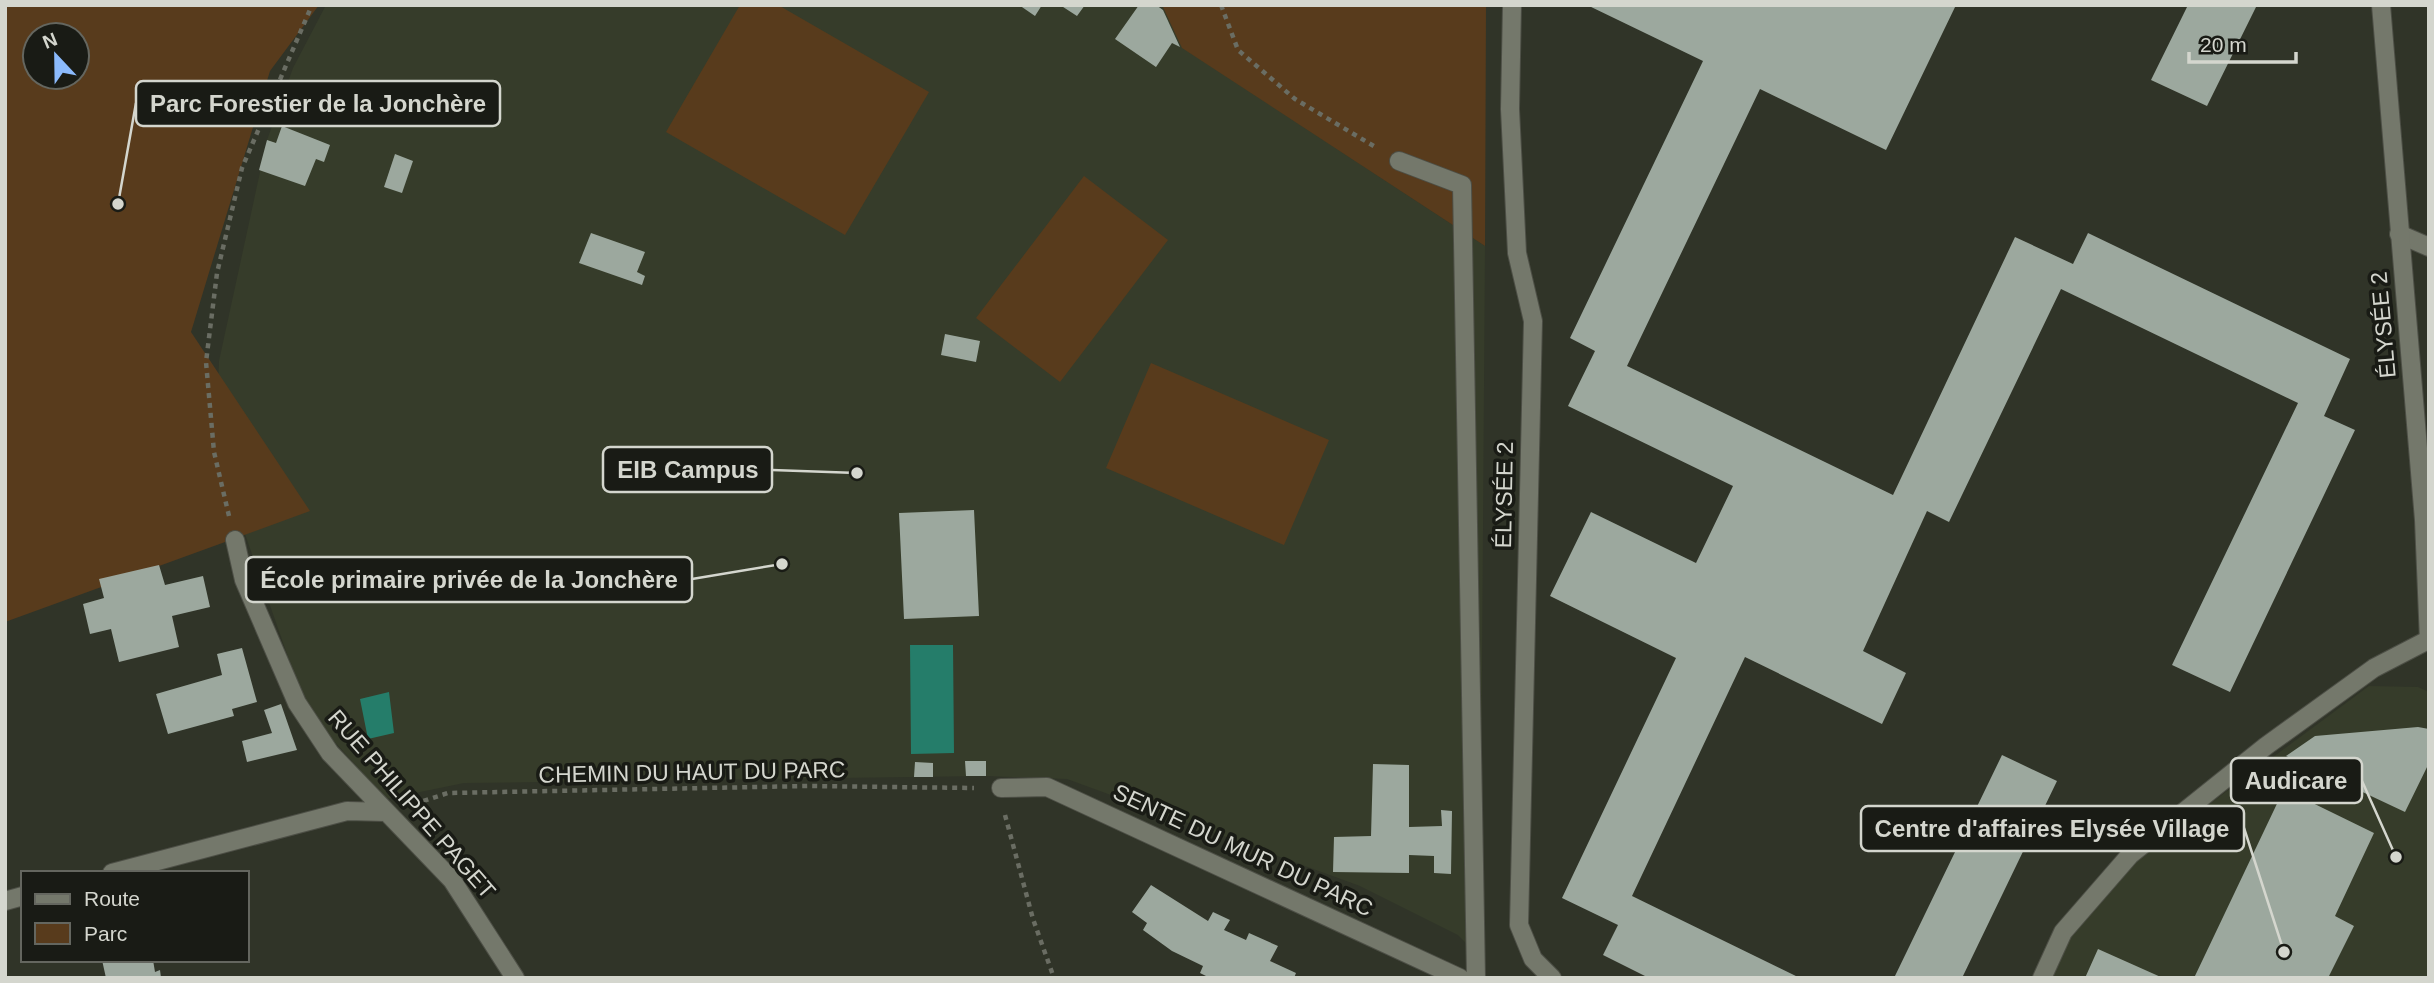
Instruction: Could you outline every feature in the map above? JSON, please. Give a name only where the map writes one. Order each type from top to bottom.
[{"type":"street","name":"ÉLYSÉE 2","points":[[1512,5],[1510,109],[1517,253],[1532,321],[1520,925],[1533,959],[1552,978]]},
{"type":"street","name":"ÉLYSÉE 2","points":[[2042,978],[2063,932],[2130,855],[2298,723],[2374,668],[2428,640],[2427,567],[2381,5]]},
{"type":"street","points":[[1399,160],[1462,184],[1476,978]]},
{"type":"street","points":[[2399,234],[2429,247]]},
{"type":"street","name":"RUE PHILIPPE PAGET","points":[[235,540],[244,580],[297,703],[330,753],[452,880],[486,929],[515,978]]},
{"type":"street","name":"SENTE DU MUR DU PARC","points":[[1001,788],[1047,787],[1460,978]]},
{"type":"street","points":[[120,871],[348,811],[386,812]]},
{"type":"path","points":[[235,540],[214,452],[206,362],[217,273],[242,168],[312,5]]},
{"type":"path","points":[[1221,5],[1238,50],[1295,99],[1399,160]]},
{"type":"path","name":"CHEMIN DU HAUT DU PARC","points":[[386,812],[449,793],[808,786],[1001,788]]},
{"type":"path","points":[[1001,788],[1007,832],[1054,978]]},
{"type":"shaded area","points":[[326,5],[1162,5],[1183,48],[1485,246],[1480,957],[1458,935],[1360,886],[1067,779],[986,776],[464,783],[386,799],[307,711],[245,534],[217,412],[219,361],[267,140],[293,68]]},
{"type":"shaded area","points":[[2369,686],[2418,687],[2429,692],[2429,978],[2051,978],[2072,932],[2142,854]]},
{"type":"green space","points":[[5,5],[319,5],[270,71],[191,332],[310,511],[5,622]]},
{"type":"green space","points":[[740,5],[778,5],[929,92],[845,235],[666,132]]},
{"type":"green space","points":[[1162,5],[1486,5],[1485,246],[1182,48]]},
{"type":"green space","points":[[1084,176],[1168,240],[1060,382],[976,318]]},
{"type":"green space","points":[[1151,363],[1329,440],[1284,545],[1106,468]]},
{"type":"water","points":[[910,645],[953,645],[954,753],[911,754]]},
{"type":"water","points":[[389,692],[394,733],[368,739],[360,699]]},
{"type":"building","points":[[1019,5],[1042,5],[1035,16]]},
{"type":"building","points":[[1060,5],[1085,5],[1077,16]]},
{"type":"building","points":[[1139,5],[1156,5],[1163,10],[1180,47],[1172,43],[1156,67],[1115,39]]},
{"type":"building","points":[[1587,5],[1956,5],[1886,150],[1760,89],[1627,366],[1893,495],[2015,237],[2073,264],[2088,233],[2350,359],[2324,416],[2355,430],[2230,692],[2172,665],[2298,403],[2061,289],[1949,522],[1927,511],[1863,651],[1906,673],[1882,724],[1745,657],[1632,896],[1800,978],[1649,978],[1603,955],[1618,925],[1562,898],[1676,658],[1550,596],[1591,512],[1696,563],[1733,486],[1568,406],[1595,351],[1570,338],[1703,61]]},
{"type":"building","points":[[2188,5],[2257,5],[2207,106],[2151,80]]},
{"type":"building","points":[[282,126],[330,145],[324,162],[316,159],[305,186],[259,170],[267,140],[276,143]]},
{"type":"building","points":[[395,154],[413,161],[402,193],[384,187]]},
{"type":"building","points":[[591,233],[645,252],[637,272],[645,276],[642,285],[579,263]]},
{"type":"building","points":[[945,334],[980,341],[976,362],[941,355]]},
{"type":"building","points":[[974,510],[979,616],[904,619],[899,513]]},
{"type":"building","points":[[159,565],[165,585],[203,576],[210,607],[172,616],[179,647],[119,662],[111,629],[90,634],[83,604],[104,598],[99,579]]},
{"type":"building","points":[[242,648],[257,702],[232,709],[234,716],[168,734],[156,694],[222,675],[217,654]]},
{"type":"building","points":[[281,704],[297,750],[247,762],[242,741],[272,733],[264,710]]},
{"type":"building","points":[[2418,727],[2429,729],[2429,763],[2405,812],[2286,756],[2315,736]]},
{"type":"building","points":[[2002,755],[2057,781],[1962,978],[1894,978]]},
{"type":"building","points":[[965,761],[986,761],[986,776],[966,776]]},
{"type":"building","points":[[915,762],[933,763],[933,777],[914,777]]},
{"type":"building","points":[[1373,764],[1409,765],[1409,827],[1442,826],[1441,810],[1452,811],[1451,874],[1434,873],[1434,856],[1409,855],[1409,873],[1333,872],[1334,837],[1371,836]]},
{"type":"building","points":[[2284,789],[2374,833],[2335,916],[2354,926],[2328,978],[2194,978]]},
{"type":"building","points":[[1151,885],[1208,921],[1213,912],[1230,920],[1224,930],[1246,940],[1249,933],[1278,946],[1270,961],[1296,973],[1294,978],[1210,978],[1200,973],[1203,966],[1172,951],[1143,930],[1147,923],[1132,912]]},
{"type":"building","points":[[2098,949],[2163,978],[2085,978]]},
{"type":"building","points":[[102,962],[153,962],[155,972],[160,970],[161,978],[106,978]]},
{"type":"place","name":"Parc Forestier de la Jonchère","points":[[118,204]]},
{"type":"place","name":"EIB Campus","points":[[857,473]]},
{"type":"place","name":"École primaire privée de la Jonchère","points":[[782,564]]},
{"type":"place","name":"Audicare","points":[[2396,857]]},
{"type":"place","name":"Centre d'affaires Elysée Village","points":[[2284,952]]}]
